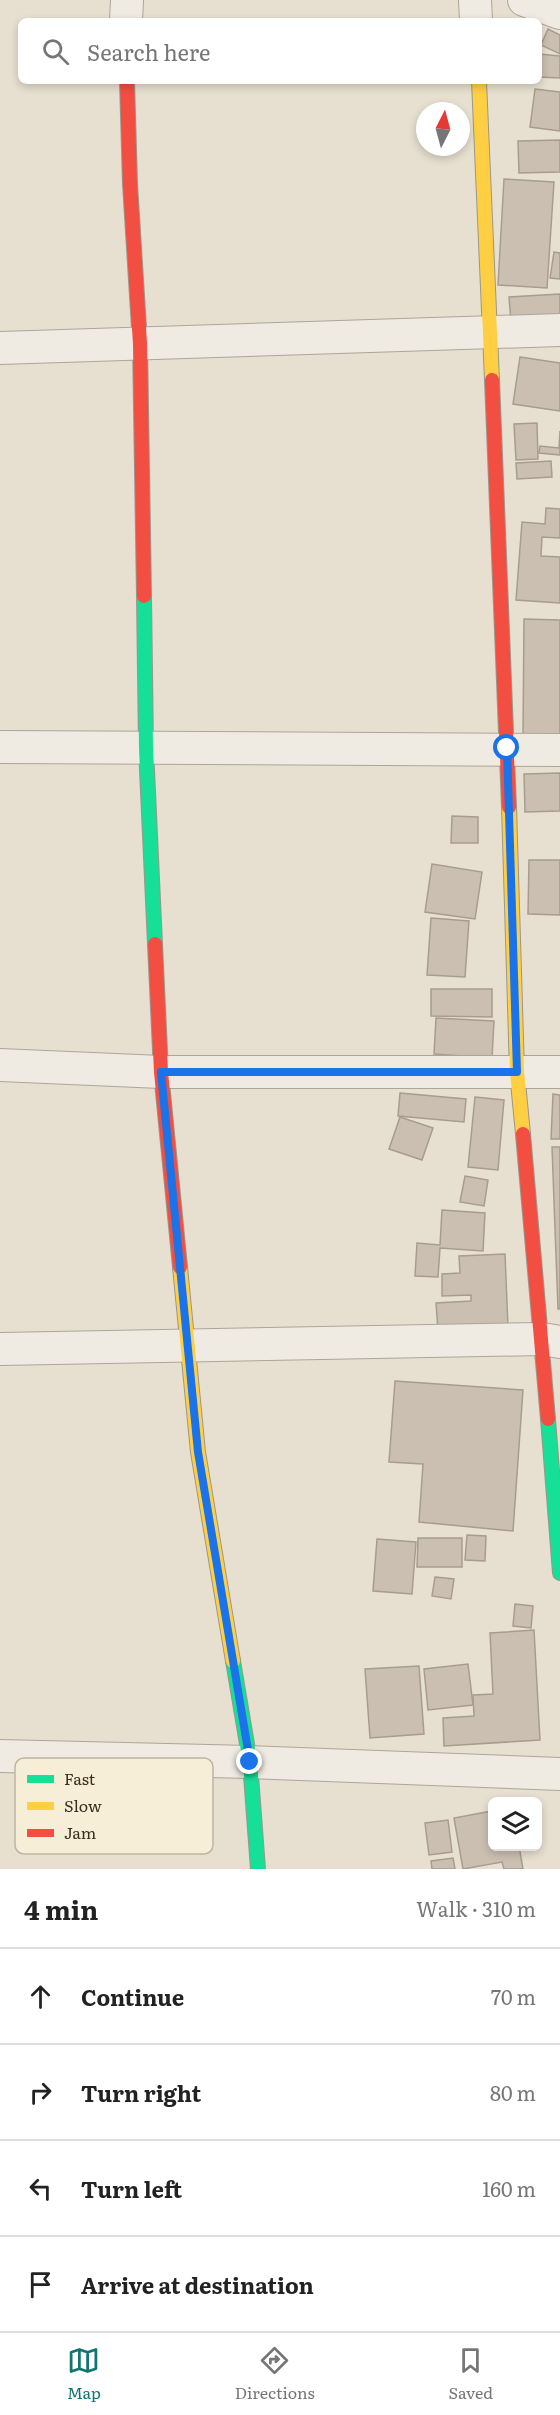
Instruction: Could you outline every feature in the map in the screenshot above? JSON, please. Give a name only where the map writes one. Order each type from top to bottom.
[{"type":"street","points":[[126,18],[127,0]]},
{"type":"street","points":[[475,0],[476,18]]},
{"type":"street","points":[[524,0],[560,13]]},
{"type":"street","points":[[127,84],[130,184],[140,344],[146,748],[161,1072],[198,1452],[250,1762],[258,1869]]},
{"type":"street","points":[[479,84],[491,330],[517,1072],[551,1340],[560,1574]]},
{"type":"street","points":[[0,348],[491,330],[560,330]]},
{"type":"street","points":[[0,747],[560,750]]},
{"type":"street","points":[[0,1065],[161,1072],[560,1072]]},
{"type":"street","points":[[0,1349],[551,1340]]},
{"type":"street","points":[[0,1756],[83,1758]]},
{"type":"street","points":[[213,1761],[560,1774]]},
{"type":"building","points":[[548,29],[560,35],[560,54],[542,45]]},
{"type":"building","points":[[542,54],[560,56],[560,78],[542,77]]},
{"type":"building","points":[[535,89],[560,92],[560,131],[530,127]]},
{"type":"building","points":[[560,140],[560,172],[519,173],[518,141]]},
{"type":"building","points":[[504,179],[554,182],[547,288],[498,285]]},
{"type":"building","points":[[554,252],[560,253],[560,279],[550,278]]},
{"type":"building","points":[[560,294],[560,319],[511,322],[509,297]]},
{"type":"building","points":[[520,357],[560,363],[560,411],[513,404]]},
{"type":"building","points":[[537,423],[538,459],[516,460],[514,424]]},
{"type":"building","points":[[560,431],[560,455],[539,453],[540,446],[559,448]]},
{"type":"building","points":[[551,461],[552,477],[517,479],[516,463]]},
{"type":"building","points":[[546,508],[560,509],[560,538],[542,537],[541,556],[560,557],[560,603],[516,600],[522,522],[545,524]]},
{"type":"building","points":[[524,619],[560,620],[560,735],[523,734]]},
{"type":"building","points":[[560,773],[560,811],[525,812],[524,774]]},
{"type":"building","points":[[452,816],[478,817],[478,843],[451,843]]},
{"type":"building","points":[[529,860],[560,860],[560,915],[528,914]]},
{"type":"building","points":[[432,864],[482,872],[475,919],[425,912]]},
{"type":"building","points":[[431,918],[469,921],[465,977],[427,975]]},
{"type":"building","points":[[431,989],[492,989],[492,1017],[431,1016]]},
{"type":"building","points":[[436,1018],[494,1021],[492,1058],[434,1054]]},
{"type":"building","points":[[400,1093],[466,1099],[464,1122],[398,1116]]},
{"type":"building","points":[[553,1094],[560,1095],[560,1139],[551,1139]]},
{"type":"building","points":[[475,1097],[504,1100],[498,1170],[468,1167]]},
{"type":"building","points":[[400,1117],[433,1128],[422,1160],[389,1149]]},
{"type":"building","points":[[552,1147],[560,1147],[560,1309],[558,1309]]},
{"type":"building","points":[[465,1176],[488,1180],[484,1206],[460,1202]]},
{"type":"building","points":[[442,1210],[485,1213],[483,1251],[440,1248],[438,1277],[415,1276],[417,1243],[440,1245]]},
{"type":"building","points":[[505,1254],[508,1327],[438,1330],[436,1303],[471,1301],[471,1295],[442,1296],[442,1274],[460,1273],[459,1256]]},
{"type":"building","points":[[395,1381],[523,1390],[513,1531],[419,1522],[423,1464],[389,1462]]},
{"type":"building","points":[[467,1535],[486,1536],[485,1561],[465,1560]]},
{"type":"building","points":[[418,1538],[462,1538],[462,1567],[417,1567]]},
{"type":"building","points":[[377,1539],[416,1542],[412,1594],[373,1591]]},
{"type":"building","points":[[435,1577],[454,1579],[451,1599],[432,1596]]},
{"type":"building","points":[[515,1604],[533,1606],[531,1628],[513,1626]]},
{"type":"building","points":[[534,1630],[540,1740],[444,1746],[443,1718],[474,1716],[473,1695],[493,1694],[490,1633]]},
{"type":"building","points":[[468,1664],[473,1705],[428,1710],[424,1669]]},
{"type":"building","points":[[419,1666],[424,1734],[370,1738],[365,1669]]},
{"type":"building","points":[[488,1812],[488,1851],[520,1851],[523,1869],[504,1869],[502,1862],[463,1869],[454,1818]]},
{"type":"building","points":[[448,1820],[452,1852],[429,1855],[425,1823]]},
{"type":"building","points":[[453,1858],[455,1869],[432,1869],[431,1861]]},
{"type":"traffic: fast","points":[[144,596],[146,748],[155,944]]},
{"type":"traffic: fast","points":[[548,1419],[560,1573]]},
{"type":"traffic: fast","points":[[233,1661],[250,1762],[258,1869]]},
{"type":"traffic: slow","points":[[479,84],[492,380]]},
{"type":"traffic: slow","points":[[509,807],[517,1072],[523,1134]]},
{"type":"traffic: slow","points":[[180,1267],[198,1452],[233,1661]]},
{"type":"traffic: jam","points":[[127,84],[130,184],[140,344],[144,596]]},
{"type":"traffic: jam","points":[[492,380],[509,807]]},
{"type":"traffic: jam","points":[[155,944],[161,1072],[180,1267]]},
{"type":"traffic: jam","points":[[523,1134],[548,1419]]},
{"type":"route","points":[[250,1762],[198,1452],[161,1072],[517,1072],[507,748]]}]
